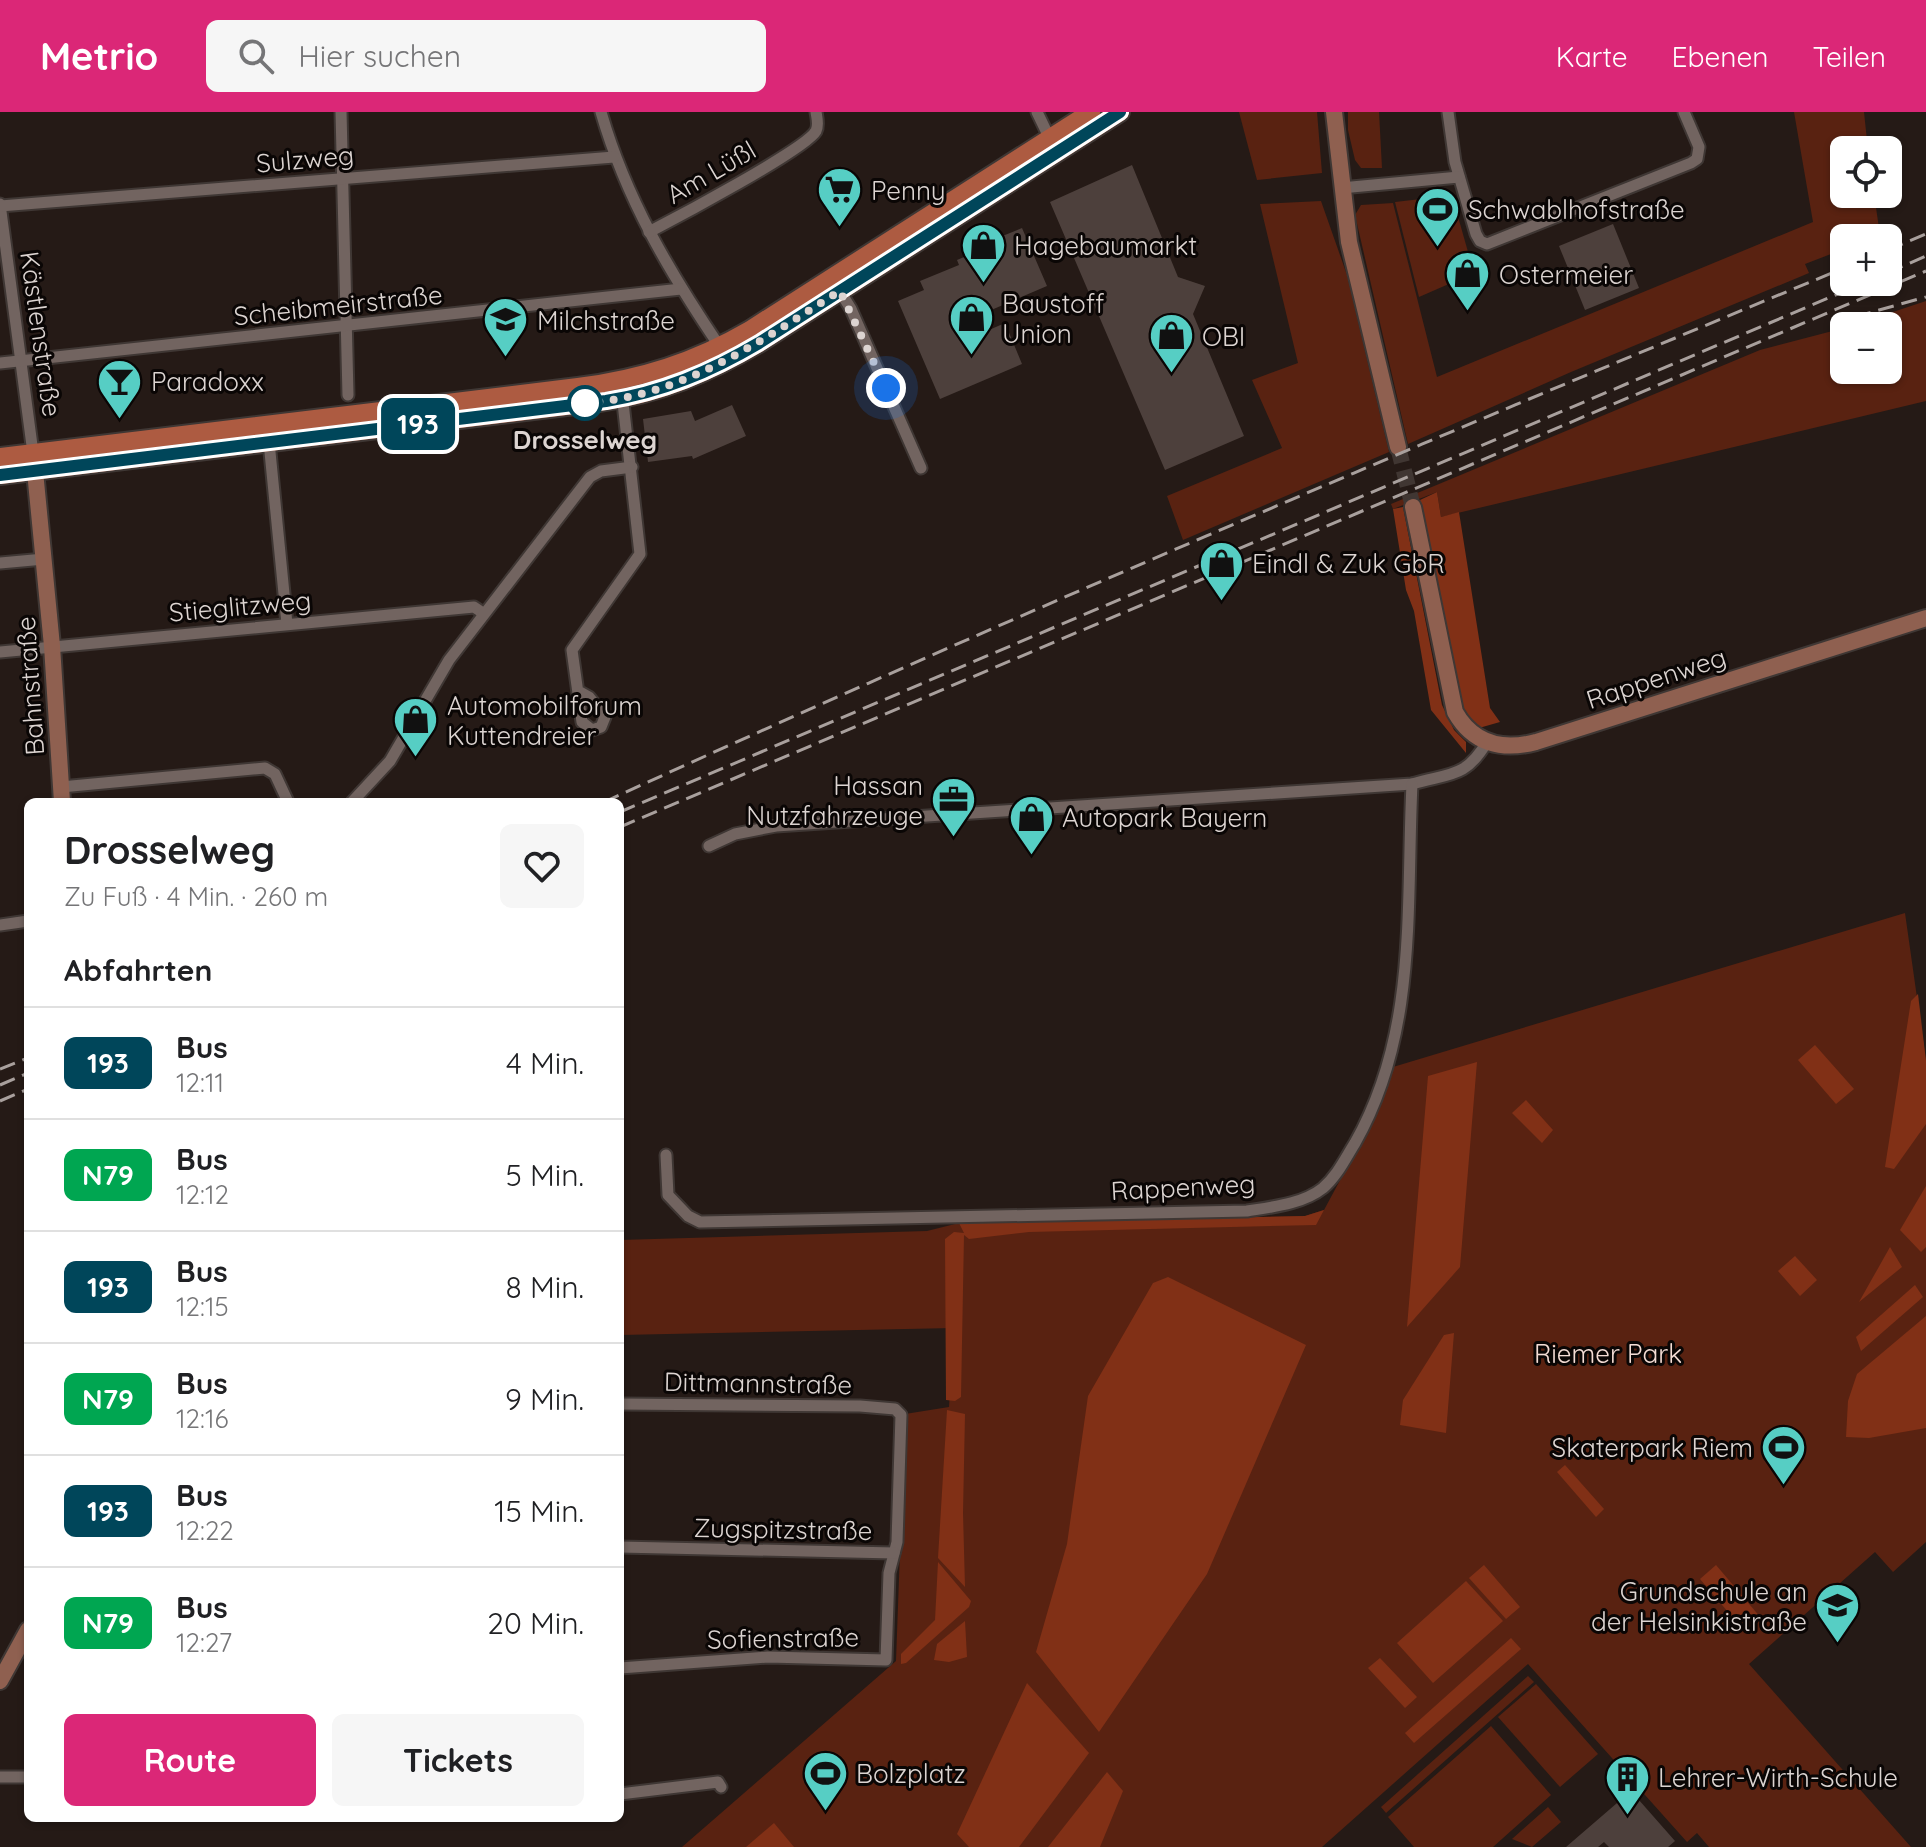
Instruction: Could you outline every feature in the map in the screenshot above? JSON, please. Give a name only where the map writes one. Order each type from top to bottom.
[{"type":"main road","points":[[0,475],[34,462],[622,390],[651,392],[710,370],[1091,112]]},
{"type":"main road","points":[[0,457],[34,462],[269,442],[622,390],[720,347],[835,284],[1120,112]]},
{"type":"street","points":[[341,112],[348,395]]},
{"type":"street","points":[[601,112],[614,157],[649,232],[681,289],[720,347]]},
{"type":"street","name":"Am Lüßl","points":[[649,232],[728,189],[809,139],[818,125],[816,112]]},
{"type":"street","points":[[1037,112],[1050,139]]},
{"type":"street","points":[[1334,112],[1349,242],[1398,447]]},
{"type":"street","points":[[1448,112],[1459,177],[1480,241],[1487,244],[1697,159],[1699,147],[1684,112]]},
{"type":"street","name":"Sulzweg","points":[[0,205],[614,157]]},
{"type":"street","points":[[1341,188],[1459,177]]},
{"type":"street","name":"Kästlenstraße","points":[[0,205],[34,462]]},
{"type":"street","points":[[835,284],[921,468]]},
{"type":"street","name":"Scheibmeirstraße","points":[[0,363],[681,289]]},
{"type":"street","points":[[580,692],[572,650],[640,554],[622,390]]},
{"type":"street","points":[[269,442],[287,624]]},
{"type":"street","name":"Bahnstraße","points":[[34,462],[52,646],[62,795]]},
{"type":"street","points":[[356,798],[390,761],[449,660],[483,613],[590,477],[601,471],[632,467]]},
{"type":"street","points":[[709,846],[735,834],[776,826],[1412,784],[1464,770],[1473,763],[1487,742],[1467,730],[1452,702],[1413,507]]},
{"type":"street","points":[[0,563],[44,559]]},
{"type":"street","name":"Stieglitzweg","points":[[0,652],[474,607],[483,613]]},
{"type":"street","name":"Rappenweg","points":[[1487,742],[1521,746],[1926,618]]},
{"type":"street","points":[[62,795],[265,768],[275,774],[286,798]]},
{"type":"street","name":"Rappenweg","points":[[666,1155],[668,1195],[688,1216],[700,1222],[1247,1211],[1303,1198],[1321,1189],[1338,1173],[1369,1117],[1386,1073],[1403,1006],[1412,784]]},
{"type":"street","points":[[0,925],[24,922]]},
{"type":"street","name":"Dittmannstraße","points":[[624,1404],[895,1409]]},
{"type":"street","name":"Zugspitzstraße","points":[[624,1547],[894,1553],[897,1542],[901,1415],[895,1409]]},
{"type":"street","name":"Sofienstraße","points":[[624,1668],[768,1657],[886,1660],[889,1573],[894,1553]]},
{"type":"street","points":[[0,1681],[24,1637]]},
{"type":"street","points":[[0,1777],[24,1777]]},
{"type":"street","points":[[624,1794],[718,1782],[721,1787]]},
{"type":"green space","points":[[1239,112],[1317,112],[1322,173],[1257,180]]},
{"type":"green space","points":[[1348,112],[1379,112],[1382,168],[1361,168],[1355,160],[1348,130]]},
{"type":"green space","points":[[1794,112],[1864,112],[1867,136],[1830,136],[1830,208],[1876,208],[1878,224],[1830,224],[1830,254],[1805,264],[1809,273],[1408,444],[1355,215],[1361,205],[1393,203],[1437,377],[1813,222]]},
{"type":"green space","name":"Schwablhofstraße","points":[[1447,196],[1453,199],[1474,273],[1419,297],[1395,202]]},
{"type":"green space","points":[[1321,201],[1347,275],[1389,452],[1183,540],[1167,496],[1282,448],[1252,380],[1298,363],[1260,204]]},
{"type":"green space","points":[[1926,301],[1926,401],[1441,517],[1437,492],[1393,509],[1391,504],[1760,350],[1830,332],[1830,384],[1902,384],[1902,312],[1893,312]]},
{"type":"green space","name":"Riemer Park","points":[[1905,913],[1926,1061],[1926,1542],[1893,1572],[1875,1552],[1749,1664],[1911,1847],[1709,1847],[1697,1833],[1687,1842],[1528,1664],[1322,1847],[682,1847],[896,1661],[905,1414],[949,1407],[954,1328],[624,1335],[624,1240],[927,1231],[959,1223],[1305,1216],[1324,1210],[1373,1119],[1393,1067]]},
{"type":"green space","points":[[1528,1676],[1534,1682],[1386,1813],[1381,1807]]},
{"type":"green space","points":[[1536,1684],[1598,1754],[1560,1787],[1498,1717]]},
{"type":"green space","points":[[1491,1726],[1551,1795],[1493,1847],[1414,1847],[1388,1817]]},
{"type":"green space","points":[[1548,1807],[1561,1822],[1532,1847],[1512,1839]]},
{"type":"shaded area","points":[[1437,492],[1441,517],[1459,512],[1490,708],[1500,722],[1479,728],[1467,716],[1459,700],[1420,500]]},
{"type":"shaded area","points":[[1403,507],[1442,705],[1454,730],[1466,742],[1466,753],[1431,710],[1393,509]]},
{"type":"shaded area","points":[[1918,994],[1926,1061],[1926,1124],[1894,1169],[1885,1167],[1911,1001]]},
{"type":"shaded area","points":[[1815,1045],[1854,1089],[1836,1104],[1798,1060]]},
{"type":"shaded area","points":[[1477,1062],[1460,1267],[1407,1327],[1428,1076]]},
{"type":"shaded area","points":[[1526,1100],[1553,1130],[1542,1143],[1512,1113]]},
{"type":"shaded area","points":[[1926,1186],[1926,1247],[1921,1252],[1900,1230]]},
{"type":"shaded area","points":[[1324,1210],[1316,1225],[1029,1232],[969,1239],[964,1235],[961,1397],[955,1401],[946,1400],[945,1239],[954,1232],[964,1233],[959,1223],[1305,1216]]},
{"type":"shaded area","points":[[1890,1247],[1902,1267],[1859,1302]]},
{"type":"shaded area","points":[[1795,1256],[1817,1280],[1800,1296],[1778,1271]]},
{"type":"shaded area","points":[[1168,1277],[1306,1345],[1207,1574],[1099,1732],[1036,1652],[1067,1544],[1088,1396],[1153,1283]]},
{"type":"shaded area","points":[[1915,1285],[1923,1297],[1861,1351],[1856,1337]]},
{"type":"shaded area","points":[[1926,1316],[1926,1428],[1869,1438],[1846,1437],[1848,1401],[1857,1374]]},
{"type":"shaded area","points":[[1454,1333],[1446,1433],[1400,1425],[1403,1400],[1444,1335]]},
{"type":"shaded area","points":[[947,1410],[965,1414],[965,1587],[938,1558]]},
{"type":"shaded area","points":[[1565,1465],[1604,1509],[1596,1517],[1557,1472]]},
{"type":"shaded area","points":[[938,1562],[971,1601],[969,1607],[906,1663],[901,1664],[901,1654],[935,1620]]},
{"type":"shaded area","points":[[1484,1565],[1520,1607],[1506,1619],[1469,1578]]},
{"type":"shaded area","points":[[1716,1565],[1761,1618],[1745,1632],[1700,1579]]},
{"type":"shaded area","points":[[1466,1581],[1503,1621],[1433,1683],[1397,1643]]},
{"type":"shaded area","points":[[965,1621],[967,1657],[949,1662],[934,1660],[937,1644]]},
{"type":"shaded area","points":[[1511,1638],[1521,1649],[1414,1743],[1405,1733]]},
{"type":"shaded area","points":[[1380,1658],[1417,1697],[1405,1708],[1368,1668]]},
{"type":"shaded area","points":[[1027,1683],[1089,1753],[1019,1847],[969,1847],[957,1834]]},
{"type":"shaded area","points":[[1107,1772],[1123,1791],[1100,1847],[1048,1847]]},
{"type":"shaded area","points":[[774,1823],[794,1847],[746,1847]]},
{"type":"building","name":"OBI","points":[[1132,165],[1178,277],[1205,286],[1193,314],[1244,436],[1165,470],[1050,202]]},
{"type":"building","points":[[1613,224],[1639,288],[1585,310],[1559,246]]},
{"type":"building","name":"Hagebaumarkt","points":[[1022,228],[1047,286],[982,314],[989,330],[1005,323],[1022,364],[940,399],[898,301],[924,290],[920,281],[959,265],[957,260],[997,243],[995,239]]},
{"type":"building","points":[[732,405],[746,436],[693,459],[692,456],[648,462],[643,419],[691,411],[695,421]]},
{"type":"building","name":"Lehrer-Wirth-Schule","points":[[1631,1791],[1675,1841],[1668,1847],[1609,1847],[1604,1842],[1598,1847],[1566,1847]]},
{"type":"tunnel","points":[[1398,447],[1413,507]]},
{"type":"railway","points":[[1902,244],[1926,234]]},
{"type":"railway","points":[[1902,267],[1926,256]]},
{"type":"railway","points":[[624,825],[1926,271]]},
{"type":"railway","points":[[613,798],[1222,529],[1830,274]]},
{"type":"railway","points":[[624,810],[1833,296]]},
{"type":"railway","points":[[1872,312],[1926,297]]},
{"type":"railway","points":[[0,1069],[24,1060]]},
{"type":"railway","points":[[0,1085],[24,1075]]},
{"type":"railway","points":[[0,1101],[24,1091]]},
{"type":"bus line","name":"193","points":[[0,475],[606,401],[651,392],[729,361],[1120,112]]},
{"type":"place","name":"Penny","points":[[840,229]]},
{"type":"place","name":"Schwablhofstraße","points":[[1437,248]]},
{"type":"place","name":"Hagebaumarkt","points":[[983,284]]},
{"type":"place","name":"Ostermeier","points":[[1468,313]]},
{"type":"place","name":"Baustoff Union","points":[[971,357]]},
{"type":"place","name":"Milchstraße","points":[[506,359]]},
{"type":"place","name":"OBI","points":[[1171,375]]},
{"type":"place","name":"Drosselweg","points":[[585,403]]},
{"type":"place","name":"Paradoxx","points":[[120,420]]},
{"type":"place","name":"Eindl & Zuk GbR","points":[[1221,602]]},
{"type":"place","name":"Automobilforum Kuttendreier","points":[[416,759]]},
{"type":"place","name":"Hassan Nutzfahrzeuge","points":[[954,839]]},
{"type":"place","name":"Autopark Bayern","points":[[1031,856]]},
{"type":"place","name":"Skaterpark Riem","points":[[1784,1486]]},
{"type":"place","name":"Grundschule an der Helsinkistraße","points":[[1838,1645]]},
{"type":"place","name":"Bolzplatz","points":[[825,1812]]},
{"type":"place","name":"Lehrer-Wirth-Schule","points":[[1627,1816]]},
{"type":"route","points":[[585,403],[651,392],[710,370],[840,291],[886,388]]}]
